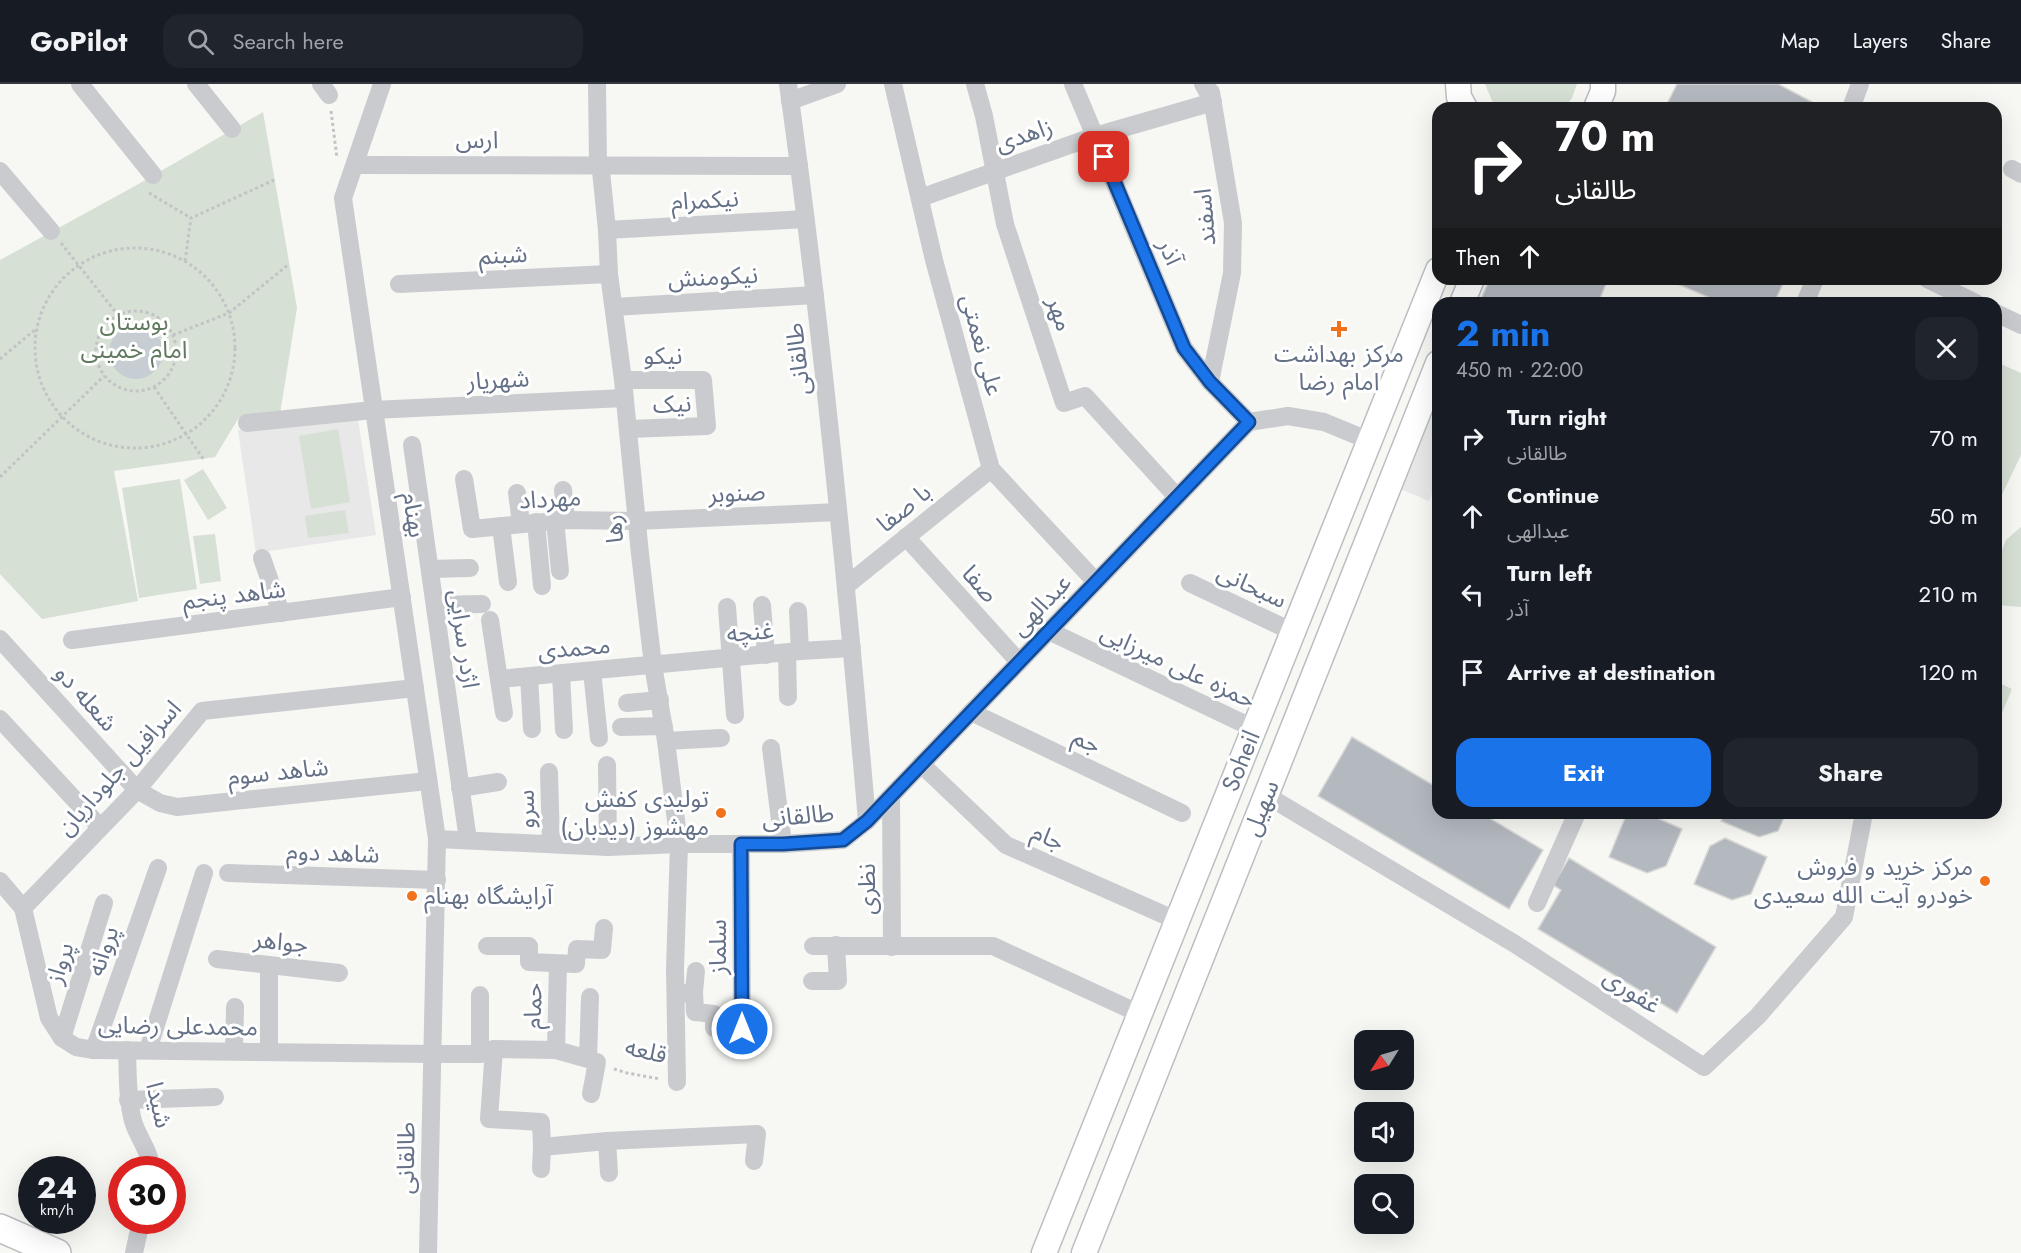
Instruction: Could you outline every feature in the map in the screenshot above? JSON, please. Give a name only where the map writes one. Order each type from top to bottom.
[{"type":"highway","points":[[0,1228],[57,1253]]},
{"type":"main road","points":[[1458,84],[1462,102]]},
{"type":"main road","points":[[1598,102],[1603,84]]},
{"type":"main road","name":"Soheil","points":[[1044,1253],[1432,285]]},
{"type":"main road","name":"سهیل","points":[[1084,1253],[1432,385]]},
{"type":"street","points":[[80,84],[149,183]]},
{"type":"street","points":[[196,84],[232,129]]},
{"type":"street","points":[[347,163],[382,84]]},
{"type":"street","name":"رها","points":[[597,84],[598,164],[601,171],[607,230],[609,274],[629,429],[653,665],[665,734],[679,844],[675,969]]},
{"type":"street","points":[[789,92],[837,84]]},
{"type":"street","name":"علی نعمتی","points":[[893,84],[934,260],[991,469],[1096,582]]},
{"type":"street","name":"مهر","points":[[975,84],[1005,224],[1064,403],[1085,396],[1177,497]]},
{"type":"street","name":"آذر","points":[[1073,84],[1184,348],[1210,382],[1249,422]]},
{"type":"street","name":"اسفند","points":[[1203,84],[1212,93],[1233,224],[1232,273],[1210,382]]},
{"type":"street","points":[[1853,102],[1860,84]]},
{"type":"street","name":"طالقانی","points":[[428,1253],[437,839],[608,847],[783,844],[843,840],[867,821],[847,585],[815,295],[789,92]]},
{"type":"street","name":"زاهدی","points":[[920,198],[1212,93]]},
{"type":"street","name":"ارس","points":[[347,163],[799,166]]},
{"type":"street","name":"بهنام","points":[[347,163],[344,198],[437,839]]},
{"type":"street","points":[[0,171],[51,231]]},
{"type":"street","name":"نیکمرام","points":[[607,230],[805,219]]},
{"type":"street","name":"شبنم","points":[[399,284],[609,274]]},
{"type":"street","points":[[1939,285],[1964,297]]},
{"type":"street","name":"نیکومنش","points":[[614,307],[815,295]]},
{"type":"street","points":[[2002,316],[2021,325]]},
{"type":"street","name":"نیکو","points":[[624,389],[703,380]]},
{"type":"street","name":"نیک","points":[[629,429],[707,426],[703,380]]},
{"type":"street","name":"شهریار","points":[[246,423],[624,389]]},
{"type":"street","points":[[1249,422],[1288,416],[1324,422],[1370,441]]},
{"type":"street","name":"عبدالهی","points":[[867,821],[1249,422]]},
{"type":"street","name":"اژدر سرایی","points":[[412,445],[468,840]]},
{"type":"street","name":"با صفا","points":[[847,585],[991,469]]},
{"type":"street","name":"مهرداد","points":[[464,479],[472,529],[560,520],[637,521]]},
{"type":"street","points":[[560,571],[560,520],[563,490]]},
{"type":"street","points":[[517,493],[528,522],[542,586]]},
{"type":"street","name":"صنوبر","points":[[637,521],[838,512]]},
{"type":"street","points":[[501,526],[508,582]]},
{"type":"street","name":"صفا","points":[[906,537],[1019,662]]},
{"type":"street","points":[[262,558],[281,613]]},
{"type":"street","points":[[430,569],[470,568]]},
{"type":"street","name":"سبحانی","points":[[1190,584],[1293,632]]},
{"type":"street","name":"شاهد پنجم","points":[[72,640],[402,597]]},
{"type":"street","points":[[435,605],[486,612],[504,713]]},
{"type":"street","points":[[762,605],[766,655]]},
{"type":"street","points":[[726,607],[735,715]]},
{"type":"street","points":[[788,697],[798,611]]},
{"type":"street","name":"حمزه علی میرزایی","points":[[1048,632],[1255,729]]},
{"type":"street","name":"شعله دو","points":[[0,639],[137,790]]},
{"type":"street","name":"غنچه","points":[[653,665],[852,648]]},
{"type":"street","name":"محمدی","points":[[499,680],[653,665]]},
{"type":"street","points":[[592,671],[599,738]]},
{"type":"street","points":[[561,674],[564,730]]},
{"type":"street","points":[[529,677],[532,729]]},
{"type":"street","name":"اسرافیل جلوداریان","points":[[23,908],[137,790],[202,711],[415,688]]},
{"type":"street","points":[[627,703],[660,700]]},
{"type":"street","name":"جم","points":[[971,712],[1182,813]]},
{"type":"street","points":[[0,719],[100,827]]},
{"type":"street","points":[[621,727],[665,734],[721,738]]},
{"type":"street","points":[[771,748],[783,844]]},
{"type":"street","points":[[607,765],[608,847]]},
{"type":"street","name":"جام","points":[[921,765],[1006,844],[1178,921]]},
{"type":"street","name":"سرو","points":[[549,772],[551,844]]},
{"type":"street","name":"شاهد سوم","points":[[137,790],[160,804],[177,807],[428,781]]},
{"type":"street","points":[[460,788],[498,782]]},
{"type":"street","name":"نظری","points":[[891,795],[892,947]]},
{"type":"street","name":"غفوری","points":[[1266,795],[1515,944],[1704,1067],[1758,1016],[1844,917],[1863,819]]},
{"type":"street","points":[[1537,903],[1574,819]]},
{"type":"street","name":"سلماز","points":[[741,844],[742,1029],[762,1030]]},
{"type":"street","name":"پروانه","points":[[94,1050],[158,868]]},
{"type":"street","points":[[148,1050],[204,873]]},
{"type":"street","name":"شاهد دوم","points":[[228,873],[437,880]]},
{"type":"street","points":[[0,881],[23,908],[49,1018],[62,1038]]},
{"type":"street","name":"پرواز","points":[[62,1038],[104,903]]},
{"type":"street","points":[[487,946],[529,946],[529,962],[576,964],[577,949],[602,950],[604,928]]},
{"type":"street","points":[[812,981],[838,981],[836,945]]},
{"type":"street","points":[[813,946],[993,946],[1140,1014]]},
{"type":"street","name":"جواهر","points":[[217,959],[339,973]]},
{"type":"street","name":"حمام","points":[[556,1050],[558,964]]},
{"type":"street","points":[[269,965],[269,1051]]},
{"type":"street","name":"قلعه","points":[[675,969],[677,1082]]},
{"type":"street","points":[[696,971],[695,1012],[714,1014],[714,1028]]},
{"type":"street","points":[[676,994],[694,992]]},
{"type":"street","points":[[480,995],[487,1051],[489,1119],[541,1122],[541,1168]]},
{"type":"street","points":[[590,997],[591,1094]]},
{"type":"street","points":[[234,1050],[236,1007]]},
{"type":"street","name":"محمدعلی رضایی","points":[[62,1038],[76,1047],[94,1050],[433,1054],[487,1051]]},
{"type":"street","name":"شیدا","points":[[127,1050],[128,1100],[134,1124],[149,1156]]},
{"type":"street","name":"قلعه","points":[[487,1051],[556,1050],[592,1061]]},
{"type":"street","points":[[128,1100],[215,1097]]},
{"type":"street","points":[[542,1147],[607,1141],[757,1134],[754,1161]]},
{"type":"street","points":[[607,1141],[609,1173]]},
{"type":"street","points":[[134,1253],[138,1234]]},
{"type":"path","points":[[325,89],[347,163]]},
{"type":"path","points":[[191,218],[274,180]]},
{"type":"path","points":[[149,183],[191,218]]},
{"type":"path","points":[[185,261],[191,218]]},
{"type":"path","points":[[51,231],[80,264],[118,315]]},
{"type":"path","points":[[132,248],[159,250],[185,261],[204,275],[219,293],[230,313],[235,340],[234,368],[225,394],[209,417],[187,434],[162,445],[135,448],[109,445],[84,434],[63,417],[49,398],[39,376],[35,352],[37,328],[45,303],[60,282],[80,264],[104,252],[132,248]]},
{"type":"path","points":[[173,335],[230,313],[289,264]]},
{"type":"path","points":[[137,311],[155,316],[166,324],[173,335],[176,347],[173,365],[164,380],[154,387],[143,391],[132,391],[112,384],[98,366],[95,354],[96,342],[104,326],[118,315],[137,311]]},
{"type":"path","points":[[0,359],[37,328]]},
{"type":"path","points":[[0,477],[104,376]]},
{"type":"path","points":[[154,387],[204,460]]},
{"type":"path","name":"قلعه","points":[[592,1061],[627,1073],[677,1082]]},
{"type":"shaded area","points":[[136,325],[146,327],[155,333],[161,342],[163,352],[161,362],[155,371],[146,377],[136,379],[126,377],[117,371],[111,362],[109,352],[111,342],[117,333],[126,327]]},
{"type":"shaded area","points":[[1432,401],[1432,493],[1429,501],[1396,487]]},
{"type":"shaded area","points":[[347,409],[358,420],[376,535],[256,553],[238,430]]},
{"type":"green space","points":[[1485,84],[1577,84],[1569,102],[1493,102]]},
{"type":"green space","name":"بوستان امام خمینی","points":[[263,112],[297,308],[280,414],[238,419],[215,457],[114,471],[138,601],[42,619],[0,574],[0,260]]},
{"type":"green space","points":[[2002,365],[2021,373],[2021,455],[2002,495]]},
{"type":"green space","points":[[338,429],[350,502],[311,509],[299,436]]},
{"type":"green space","points":[[203,469],[227,508],[208,520],[184,480]]},
{"type":"green space","points":[[180,479],[197,589],[139,598],[122,488]]},
{"type":"green space","points":[[345,510],[349,533],[308,538],[305,516]]},
{"type":"green space","points":[[2021,527],[2021,607],[2002,605],[2002,550],[2006,540]]},
{"type":"green space","points":[[215,534],[221,581],[200,584],[193,536]]},
{"type":"green space","points":[[2002,684],[2012,689],[2002,713]]},
{"type":"building","points":[[1677,84],[1778,84],[1812,102],[1668,102]]},
{"type":"building","points":[[1487,285],[1606,285],[1600,297],[1482,297]]},
{"type":"building","points":[[1680,285],[1782,285],[1777,297],[1708,297]]},
{"type":"building","points":[[1352,737],[1432,784],[1432,819],[1491,819],[1543,850],[1509,909],[1318,796]]},
{"type":"building","points":[[1625,819],[1660,819],[1682,829],[1666,866],[1647,873],[1609,857]]},
{"type":"building","points":[[1722,819],[1783,819],[1778,831],[1759,837],[1721,821]]},
{"type":"building","points":[[1725,838],[1767,857],[1751,894],[1732,900],[1694,884],[1710,846]]},
{"type":"building","points":[[1569,858],[1716,947],[1677,1013],[1538,929],[1561,890],[1553,885]]},
{"type":"place","name":"مرکز بهداشت امام رضا","points":[[1339,329]]},
{"type":"place","name":"تولیدی کفش مهشوز (دیدبان)","points":[[721,813]]},
{"type":"place","name":"مرکز خرید و فروش خودرو آیت الله سعیدی","points":[[1985,881]]},
{"type":"place","name":"آرایشگاه بهنام","points":[[412,896]]},
{"type":"route","points":[[742,1029],[741,844],[843,840],[867,821],[1249,422],[1210,382],[1184,348],[1104,157]]}]
